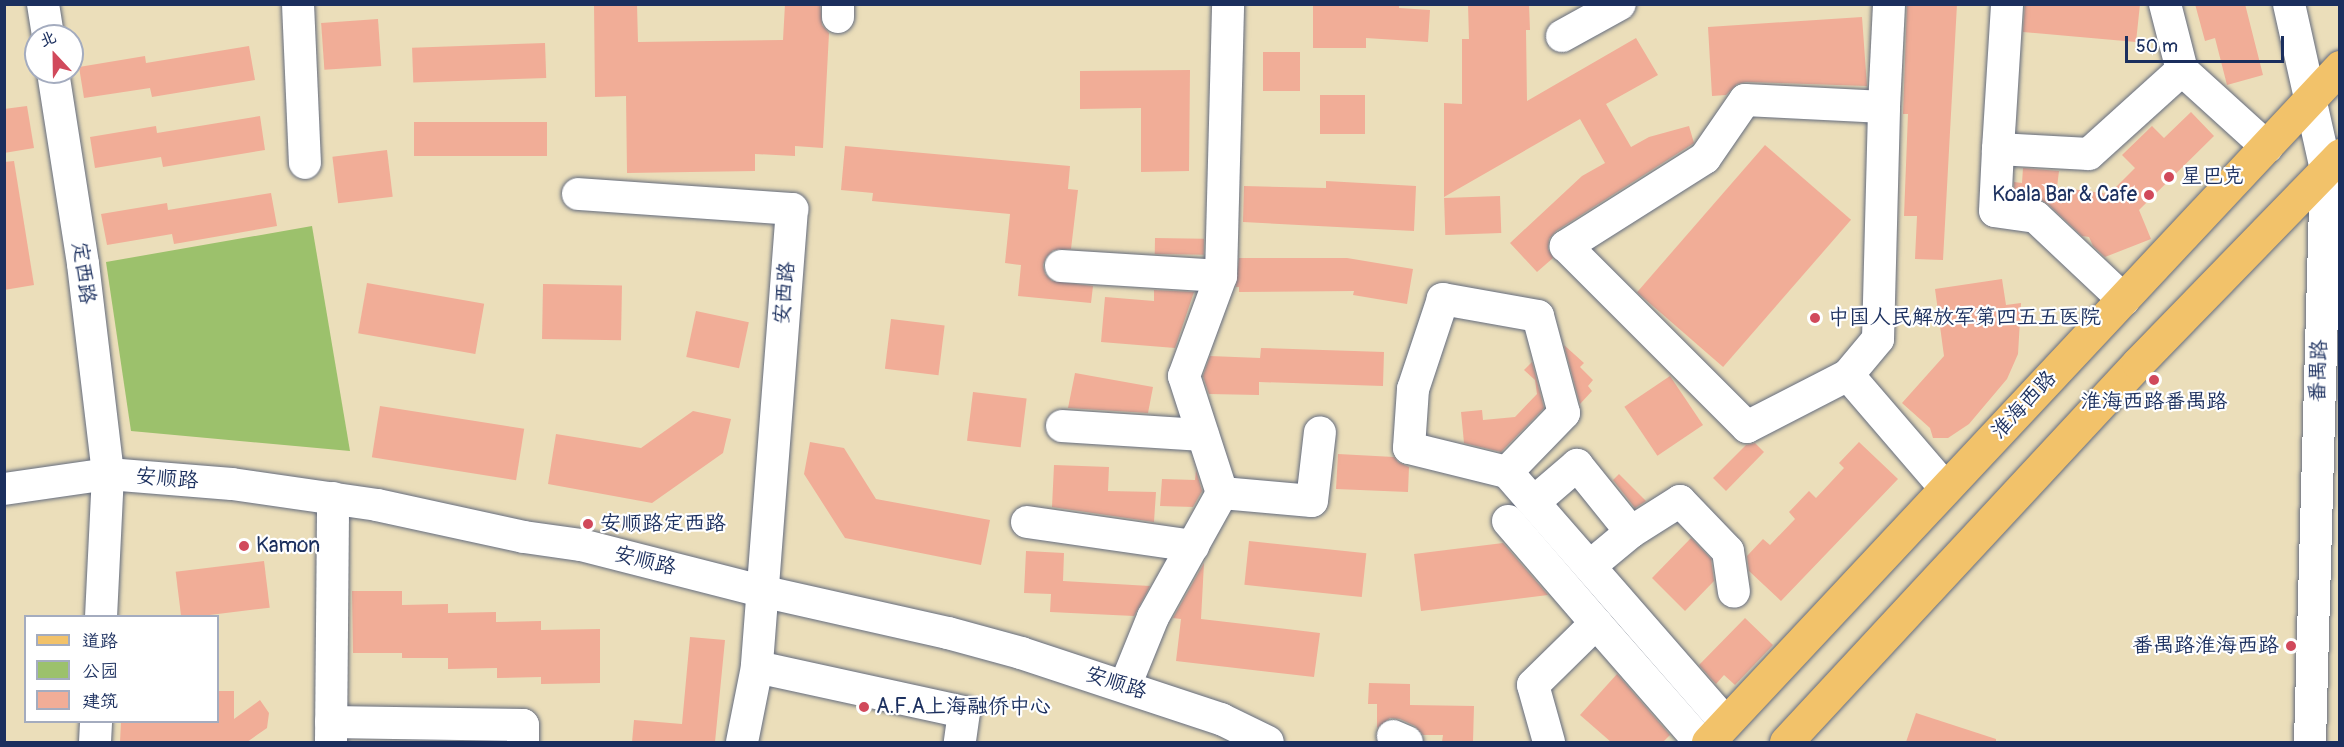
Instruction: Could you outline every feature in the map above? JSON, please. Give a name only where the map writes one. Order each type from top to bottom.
[{"type":"main road","name":"淮海西路","points":[[1717,733],[2340,67]]},
{"type":"main road","points":[[1786,742],[2138,363],[2333,162]]},
{"type":"street","points":[[44,4],[46,24]]},
{"type":"street","points":[[298,4],[305,163]]},
{"type":"street","points":[[1125,686],[1154,617],[1222,493],[1184,376],[1221,276],[1228,4]]},
{"type":"street","points":[[1562,36],[1620,4]]},
{"type":"street","points":[[1884,107],[1745,100],[1705,158],[1566,246],[1747,427],[1848,375],[1878,339],[1889,4]]},
{"type":"street","points":[[2007,4],[1995,211],[2036,217],[2124,300]]},
{"type":"street","points":[[2165,4],[2182,70],[2267,147]]},
{"type":"street","name":"番禺路","points":[[2289,4],[2310,98],[2333,162],[2330,358],[2310,742]]},
{"type":"street","points":[[1998,149],[2089,154],[2182,70]]},
{"type":"street","name":"定西路","points":[[55,84],[83,264],[108,474],[101,615]]},
{"type":"street","name":"安西路","points":[[578,194],[792,209],[761,591]]},
{"type":"street","points":[[1061,266],[1221,276]]},
{"type":"street","points":[[1508,471],[1564,413],[1538,315],[1443,299],[1413,388],[1409,448],[1508,471],[1590,566],[1717,733]]},
{"type":"street","points":[[1848,375],[1946,489]]},
{"type":"street","points":[[1062,426],[1203,435]]},
{"type":"street","points":[[1222,493],[1311,501],[1320,432]]},
{"type":"street","points":[[1534,502],[1577,465],[1631,532]]},
{"type":"street","name":"安顺路","points":[[4,489],[108,474],[232,484],[333,498],[524,537],[581,545],[761,591],[948,633],[1125,686],[1221,719],[1268,742]]},
{"type":"street","points":[[333,498],[331,732],[523,725],[523,742]]},
{"type":"street","points":[[1590,566],[1631,532],[1680,501],[1728,550],[1734,592]]},
{"type":"street","points":[[1508,521],[1700,742]]},
{"type":"street","points":[[1027,522],[1193,546]]},
{"type":"street","points":[[742,742],[757,667],[761,591]]},
{"type":"street","points":[[1549,742],[1533,685],[1596,623]]},
{"type":"street","points":[[757,667],[964,712],[960,742]]},
{"type":"street","points":[[95,742],[96,723]]},
{"type":"green space","points":[[312,226],[350,451],[131,431],[106,262]]},
{"type":"building","points":[[594,4],[637,4],[638,42],[783,40],[785,4],[820,4],[822,25],[829,33],[823,148],[795,146],[795,156],[755,154],[755,171],[627,173],[626,96],[595,97]]},
{"type":"building","points":[[1313,4],[1399,4],[1399,8],[1430,10],[1428,42],[1366,38],[1366,48],[1313,48]]},
{"type":"building","points":[[1468,4],[1529,4],[1530,30],[1526,30],[1527,101],[1636,38],[1658,75],[1606,104],[1631,147],[1649,137],[1689,126],[1694,143],[1556,231],[1549,239],[1548,249],[1553,258],[1537,272],[1510,243],[1582,176],[1605,163],[1580,119],[1444,197],[1444,103],[1462,104],[1462,39],[1469,39]]},
{"type":"building","points":[[1907,4],[1957,4],[1943,260],[1915,259],[1917,216],[1904,216],[1908,114],[1903,114]]},
{"type":"building","points":[[2025,4],[2140,4],[2136,42],[2023,32]]},
{"type":"building","points":[[2195,4],[2245,4],[2263,75],[2227,85],[2215,38],[2205,41]]},
{"type":"building","points":[[1862,17],[1867,86],[1746,82],[1737,84],[1726,95],[1712,96],[1708,27]]},
{"type":"building","points":[[378,19],[381,66],[324,70],[321,23]]},
{"type":"building","points":[[545,43],[546,78],[413,83],[412,48]]},
{"type":"building","points":[[249,46],[255,80],[152,97],[150,88],[84,98],[82,84],[84,84],[84,66],[145,56],[146,63]]},
{"type":"building","points":[[1263,52],[1300,52],[1300,91],[1263,91]]},
{"type":"building","points":[[1190,70],[1189,171],[1141,172],[1141,108],[1080,109],[1080,71]]},
{"type":"building","points":[[1320,95],[1365,95],[1365,134],[1320,134]]},
{"type":"building","points":[[27,106],[34,148],[4,153],[4,109]]},
{"type":"building","points":[[2191,112],[2214,136],[2139,210],[2151,239],[2105,257],[2093,246],[2089,237],[2082,236],[2048,204],[2039,199],[2014,196],[2014,182],[2022,183],[2023,168],[2059,171],[2057,187],[2109,194],[2135,168],[2122,155],[2152,126],[2164,138]]},
{"type":"building","points":[[260,116],[265,150],[163,167],[161,157],[95,168],[90,137],[156,126],[157,133]]},
{"type":"building","points":[[414,122],[547,122],[547,156],[414,156]]},
{"type":"building","points":[[1765,145],[1851,220],[1723,367],[1637,292]]},
{"type":"building","points":[[845,146],[1070,166],[1068,189],[1078,190],[1071,249],[1053,250],[1046,257],[1043,265],[1045,274],[1052,281],[1093,286],[1091,303],[1018,296],[1021,265],[1005,263],[1010,214],[872,201],[873,193],[841,190]]},
{"type":"building","points":[[387,150],[393,197],[338,203],[332,157]]},
{"type":"building","points":[[14,161],[34,285],[4,290],[4,162]]},
{"type":"building","points":[[1326,181],[1416,186],[1414,231],[1243,222],[1244,186],[1326,188]]},
{"type":"building","points":[[271,193],[277,226],[174,244],[172,234],[107,245],[101,214],[167,203],[168,210]]},
{"type":"building","points":[[1500,196],[1501,233],[1445,235],[1444,198]]},
{"type":"building","points":[[1155,238],[1204,239],[1204,255],[1155,254]]},
{"type":"building","points":[[1239,258],[1347,258],[1413,269],[1407,304],[1353,295],[1354,291],[1239,292],[1239,287],[1236,287]]},
{"type":"building","points":[[2002,279],[2006,305],[2021,303],[2018,354],[2007,379],[1969,424],[1948,438],[1933,438],[1930,428],[1902,403],[1944,356],[1935,289]]},
{"type":"building","points":[[367,283],[484,304],[475,354],[358,333]]},
{"type":"building","points":[[543,284],[622,285],[621,340],[542,339]]},
{"type":"building","points":[[1154,290],[1194,292],[1175,348],[1101,342],[1105,297],[1154,301]]},
{"type":"building","points":[[696,311],[749,322],[739,368],[686,357]]},
{"type":"building","points":[[891,319],[945,326],[939,375],[885,369]]},
{"type":"building","points":[[1564,345],[1584,363],[1580,367],[1593,380],[1588,386],[1592,391],[1580,404]]},
{"type":"building","points":[[1261,348],[1384,352],[1383,386],[1259,382],[1259,395],[1209,394],[1203,376],[1210,356],[1260,358]]},
{"type":"building","points":[[1532,362],[1544,408],[1501,452],[1464,443],[1461,412],[1482,410],[1483,420],[1515,417],[1537,394],[1535,380],[1524,370]]},
{"type":"building","points":[[1075,373],[1153,387],[1148,413],[1068,408]]},
{"type":"building","points":[[1670,376],[1703,425],[1657,456],[1624,407]]},
{"type":"building","points":[[973,392],[1027,399],[1021,447],[967,441]]},
{"type":"building","points":[[380,406],[524,429],[516,480],[372,457]]},
{"type":"building","points":[[693,411],[731,419],[723,453],[652,503],[548,484],[556,434],[641,448]]},
{"type":"building","points":[[810,442],[844,448],[876,499],[990,520],[981,565],[845,538],[804,474]]},
{"type":"building","points":[[1859,442],[1898,479],[1781,601],[1749,571],[1747,556],[1763,539],[1770,545],[1795,519],[1789,512],[1809,491],[1816,498],[1844,468],[1839,463]]},
{"type":"building","points":[[1755,443],[1764,452],[1726,491],[1713,478],[1746,445]]},
{"type":"building","points":[[1338,454],[1394,457],[1398,462],[1409,467],[1408,492],[1336,489]]},
{"type":"building","points":[[1054,465],[1109,467],[1108,491],[1156,492],[1154,522],[1052,507]]},
{"type":"building","points":[[1196,470],[1202,491],[1193,507],[1160,506],[1162,479],[1195,480]]},
{"type":"building","points":[[1619,474],[1646,501],[1635,508],[1613,480]]},
{"type":"building","points":[[1691,538],[1711,559],[1714,581],[1685,611],[1652,578]]},
{"type":"building","points":[[1249,541],[1366,553],[1362,597],[1244,585]]},
{"type":"building","points":[[1503,543],[1548,595],[1421,611],[1414,554]]},
{"type":"building","points":[[1026,551],[1064,553],[1063,581],[1150,586],[1134,616],[1050,612],[1051,594],[1024,593]]},
{"type":"building","points":[[264,561],[270,608],[210,615],[181,615],[176,572]]},
{"type":"building","points":[[1204,563],[1201,619],[1320,633],[1314,677],[1176,661],[1181,619],[1173,618]]},
{"type":"building","points":[[352,591],[402,591],[402,605],[448,604],[448,613],[496,612],[496,622],[541,621],[541,630],[600,629],[600,683],[541,684],[541,677],[497,678],[497,668],[448,669],[448,658],[402,658],[402,653],[353,653]]},
{"type":"building","points":[[1745,618],[1773,645],[1735,685],[1724,675],[1716,684],[1699,665]]},
{"type":"building","points":[[690,637],[725,640],[715,742],[632,742],[634,720],[682,724]]},
{"type":"building","points":[[1617,674],[1670,735],[1663,742],[1611,742],[1580,715]]},
{"type":"building","points":[[1369,683],[1410,684],[1410,705],[1474,706],[1473,742],[1442,742],[1443,735],[1423,735],[1415,726],[1400,719],[1390,718],[1377,728],[1377,704],[1368,704]]},
{"type":"building","points":[[219,691],[234,691],[234,719],[260,700],[269,713],[267,728],[247,742],[120,742],[121,723],[219,723]]},
{"type":"building","points":[[1916,713],[1996,739],[1996,742],[1906,742]]},
{"type":"place","name":"星巴克","points":[[2169,177]]},
{"type":"place","name":"Koala Bar & Cafe","points":[[2149,195]]},
{"type":"place","name":"中国人民解放军第四五五医院","points":[[1815,318]]},
{"type":"place","name":"淮海西路番禺路","points":[[2154,380]]},
{"type":"place","name":"安顺路定西路","points":[[588,524]]},
{"type":"place","name":"Kamon","points":[[244,546]]},
{"type":"place","name":"番禺路淮海西路","points":[[2291,646]]},
{"type":"place","name":"A.F.A上海融侨中心","points":[[864,707]]}]
